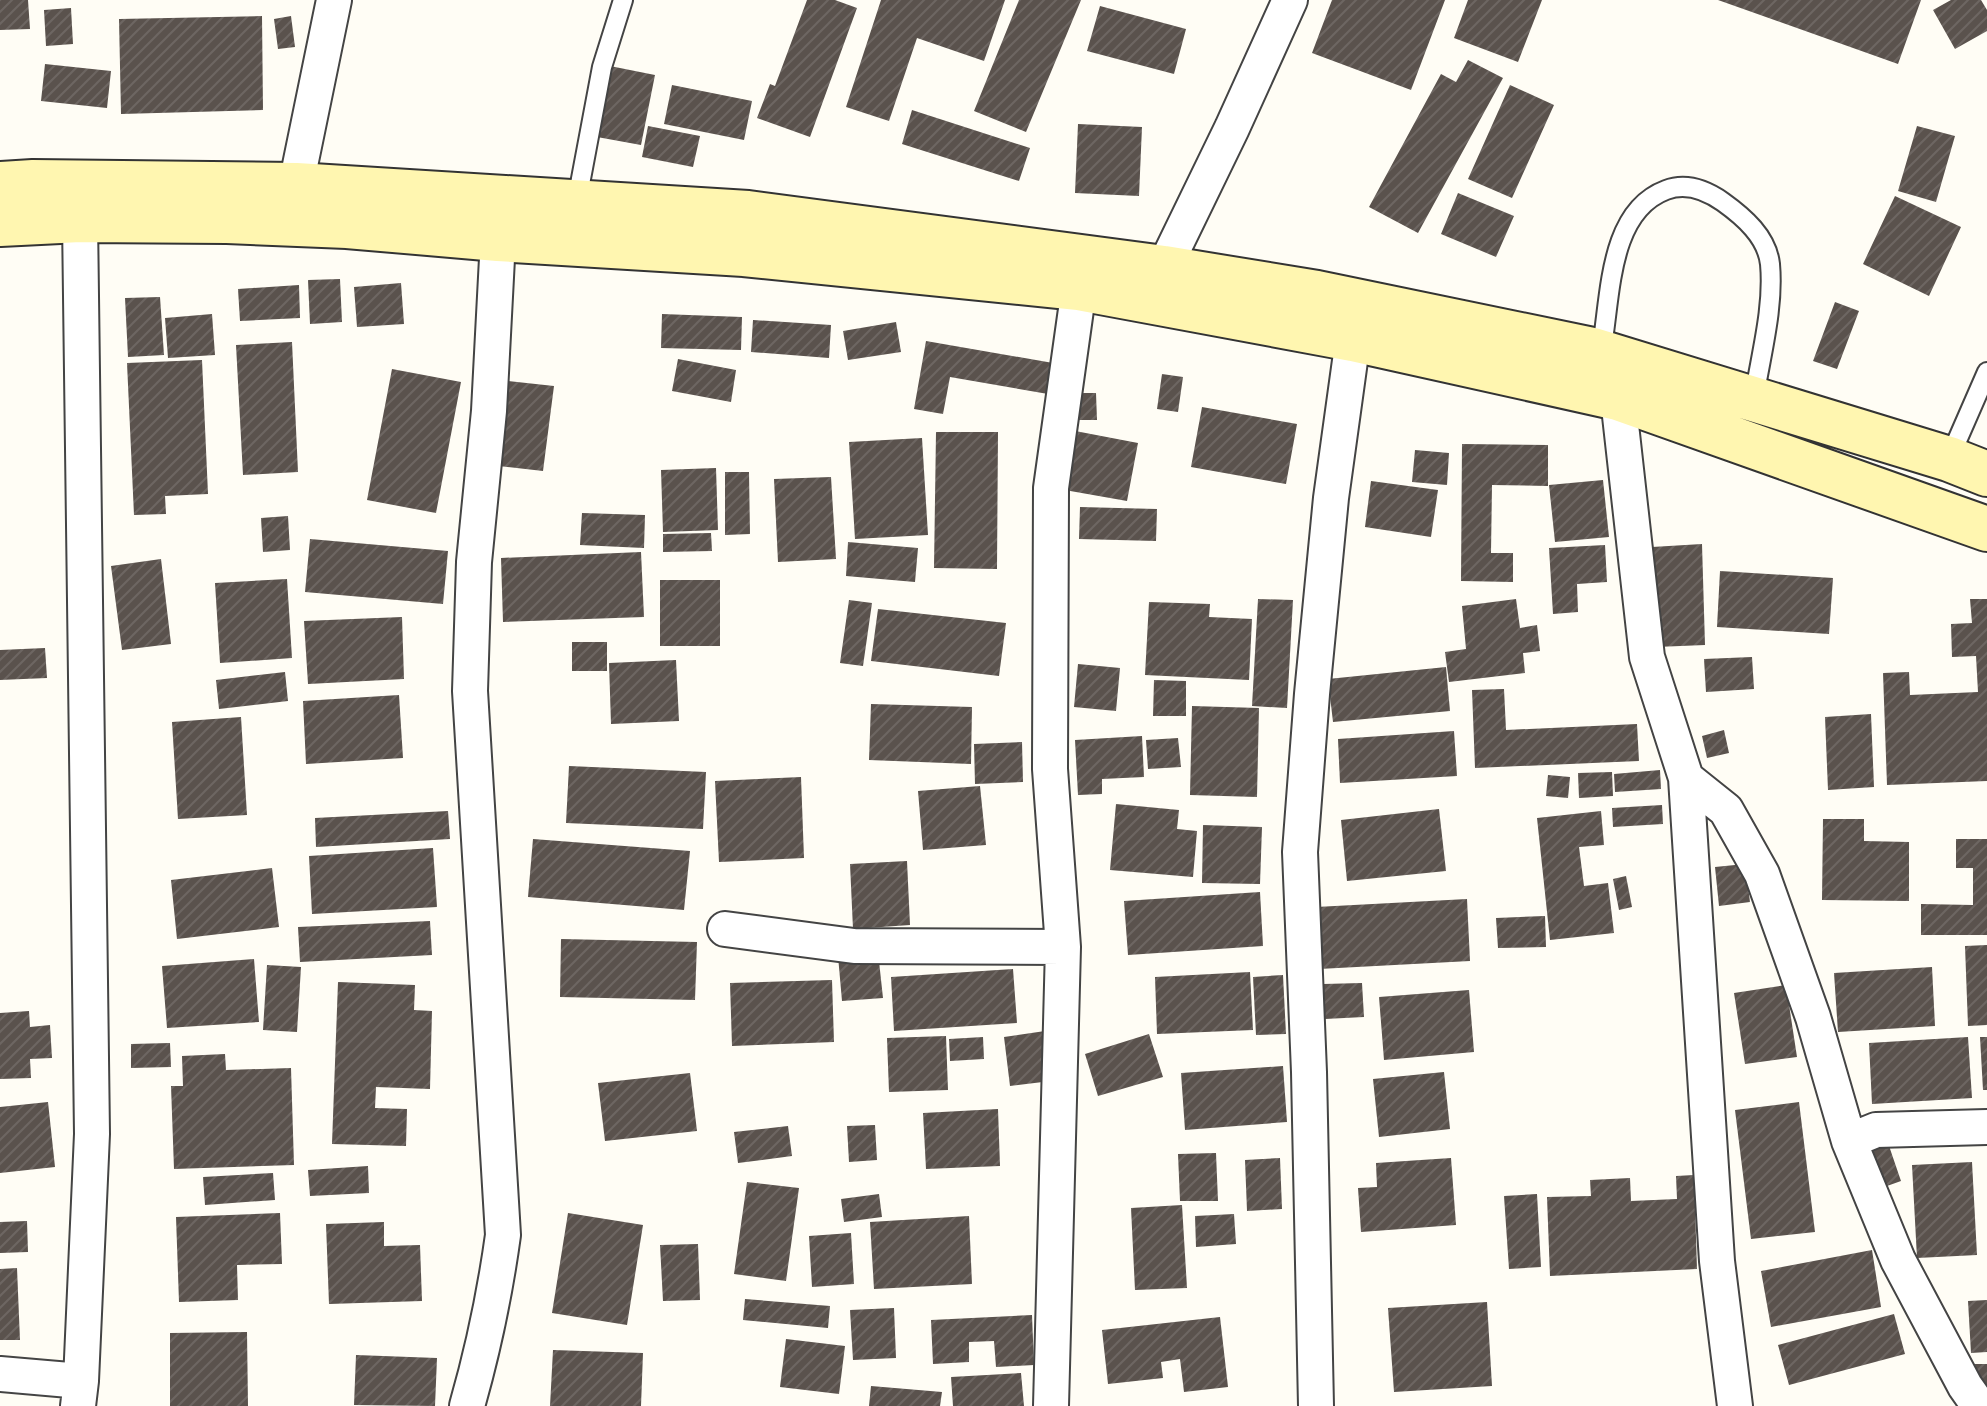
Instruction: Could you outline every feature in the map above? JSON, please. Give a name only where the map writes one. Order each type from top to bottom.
[{"type":"street","points":[[296,185],[334,0]]},
{"type":"street","points":[[1164,268],[1290,0]]},
{"type":"street","points":[[0,184],[296,185],[577,200],[748,213],[1164,268],[1317,293],[1601,352],[1968,467]]},
{"type":"street","points":[[0,224],[80,220],[347,226],[744,254],[1079,288],[1353,339],[1618,398],[1987,529]]},
{"type":"street","points":[[0,1374],[80,1394],[92,1118],[80,220]]},
{"type":"street","points":[[467,1406],[496,1290],[503,1235],[470,691],[474,562],[489,411],[498,239]]},
{"type":"street","points":[[1051,1406],[1063,947],[1050,769],[1051,488],[1079,288]]},
{"type":"street","points":[[1316,1406],[1309,1072],[1300,852],[1329,513],[1353,339]]},
{"type":"street","points":[[1618,398],[1647,657],[1686,778],[1717,1261],[1735,1406]]},
{"type":"street","points":[[1686,778],[1726,810],[1762,874],[1813,1017],[1849,1141],[1898,1260],[1965,1386],[1979,1406]]},
{"type":"street","points":[[725,929],[854,946],[1063,947]]},
{"type":"street","points":[[1849,1141],[1876,1130],[1987,1127]]},
{"type":"lane","points":[[577,200],[602,67],[623,0]]},
{"type":"lane","points":[[1601,352],[1617,252],[1635,213],[1655,194],[1678,186],[1707,191],[1761,236],[1770,262],[1769,303],[1754,398]]},
{"type":"lane","points":[[1968,467],[1987,372]]},
{"type":"building","points":[[0,0],[28,0],[30,29],[0,30]]},
{"type":"building","points":[[807,0],[835,0],[857,8],[810,137],[757,118],[770,84],[775,86]]},
{"type":"building","points":[[881,0],[1005,0],[984,61],[917,38],[889,121],[846,107]]},
{"type":"building","points":[[1019,0],[1081,0],[1026,132],[974,111]]},
{"type":"building","points":[[1332,0],[1445,0],[1411,90],[1312,53]]},
{"type":"building","points":[[1468,0],[1542,0],[1518,62],[1454,38]]},
{"type":"building","points":[[1718,0],[1921,0],[1898,64]]},
{"type":"building","points":[[1951,0],[1981,0],[1987,10],[1987,31],[1955,49],[1933,10]]},
{"type":"building","points":[[1100,6],[1186,29],[1174,74],[1087,51]]},
{"type":"building","points":[[71,8],[73,44],[46,46],[44,10]]},
{"type":"building","points":[[262,16],[263,110],[121,114],[119,19]]},
{"type":"building","points":[[291,16],[295,47],[278,49],[274,19]]},
{"type":"building","points":[[1468,60],[1503,78],[1418,233],[1369,207],[1441,74],[1456,82]]},
{"type":"building","points":[[45,64],[111,71],[107,108],[41,101]]},
{"type":"building","points":[[610,66],[655,75],[641,145],[597,137]]},
{"type":"building","points":[[672,85],[752,101],[744,140],[664,124]]},
{"type":"building","points":[[1510,85],[1554,105],[1512,198],[1468,179]]},
{"type":"building","points":[[912,110],[1030,148],[1019,181],[902,144]]},
{"type":"building","points":[[1078,124],[1142,127],[1139,196],[1075,193]]},
{"type":"building","points":[[648,126],[700,136],[693,167],[642,157]]},
{"type":"building","points":[[1917,126],[1955,136],[1936,202],[1898,191]]},
{"type":"building","points":[[1458,193],[1514,216],[1496,257],[1441,234]]},
{"type":"building","points":[[1895,196],[1961,227],[1929,296],[1863,264]]},
{"type":"building","points":[[340,279],[342,322],[310,324],[308,280]]},
{"type":"building","points":[[401,283],[404,324],[357,327],[354,287]]},
{"type":"building","points":[[299,285],[300,318],[240,321],[238,289]]},
{"type":"building","points":[[160,297],[164,355],[128,357],[125,298]]},
{"type":"building","points":[[1835,302],[1859,311],[1837,369],[1813,361]]},
{"type":"building","points":[[212,314],[215,355],[168,358],[165,318]]},
{"type":"building","points":[[662,314],[742,317],[741,350],[661,348]]},
{"type":"building","points":[[753,320],[831,325],[829,358],[751,352]]},
{"type":"building","points":[[896,322],[901,352],[848,360],[843,331]]},
{"type":"building","points":[[926,341],[1053,363],[1048,394],[950,377],[943,414],[914,409]]},
{"type":"building","points":[[292,342],[298,472],[243,475],[236,345]]},
{"type":"building","points":[[678,359],[736,370],[731,402],[672,391]]},
{"type":"building","points":[[202,360],[208,494],[165,496],[166,514],[134,515],[127,363]]},
{"type":"building","points":[[392,369],[461,382],[436,513],[367,500]]},
{"type":"building","points":[[1162,374],[1183,377],[1178,412],[1157,409]]},
{"type":"building","points":[[508,381],[554,386],[543,471],[498,466]]},
{"type":"building","points":[[1077,393],[1096,393],[1097,420],[1078,420]]},
{"type":"building","points":[[1202,407],[1297,424],[1286,484],[1191,467]]},
{"type":"building","points":[[1070,430],[1138,443],[1127,501],[1059,489]]},
{"type":"building","points":[[936,432],[998,432],[997,569],[934,568]]},
{"type":"building","points":[[922,438],[928,535],[855,539],[849,442]]},
{"type":"building","points":[[1462,444],[1548,445],[1548,486],[1492,485],[1491,553],[1513,553],[1513,582],[1461,581]]},
{"type":"building","points":[[1415,450],[1449,453],[1447,485],[1412,482]]},
{"type":"building","points":[[716,468],[718,530],[663,532],[661,470]]},
{"type":"building","points":[[725,472],[749,472],[750,534],[725,535]]},
{"type":"building","points":[[831,477],[836,559],[778,562],[774,479]]},
{"type":"building","points":[[1603,480],[1609,537],[1555,542],[1549,485]]},
{"type":"building","points":[[1371,481],[1438,490],[1431,537],[1365,527]]},
{"type":"building","points":[[1080,507],[1157,509],[1156,541],[1079,539]]},
{"type":"building","points":[[582,513],[645,515],[644,548],[580,545]]},
{"type":"building","points":[[288,516],[290,550],[263,552],[261,518]]},
{"type":"building","points":[[711,533],[712,551],[663,552],[663,534]]},
{"type":"building","points":[[310,539],[448,551],[443,604],[305,592]]},
{"type":"building","points":[[848,542],[918,548],[915,582],[846,576]]},
{"type":"building","points":[[1702,544],[1705,645],[1656,647],[1652,547]]},
{"type":"building","points":[[1605,545],[1607,582],[1577,584],[1578,612],[1553,614],[1549,548]]},
{"type":"building","points":[[641,552],[644,617],[503,622],[501,558]]},
{"type":"building","points":[[161,559],[171,644],[122,650],[111,566]]},
{"type":"building","points":[[1720,571],[1833,578],[1829,634],[1717,627]]},
{"type":"building","points":[[287,579],[292,658],[220,663],[215,583]]},
{"type":"building","points":[[660,580],[720,580],[720,646],[660,646]]},
{"type":"building","points":[[1258,599],[1293,600],[1287,708],[1252,706]]},
{"type":"building","points":[[1516,599],[1520,628],[1537,625],[1540,651],[1523,653],[1525,673],[1449,682],[1445,652],[1466,649],[1462,606]]},
{"type":"building","points":[[1970,599],[1987,599],[1987,781],[1887,785],[1883,673],[1909,672],[1910,695],[1978,692],[1976,656],[1952,657],[1951,624],[1972,623]]},
{"type":"building","points":[[849,600],[872,603],[863,666],[840,663]]},
{"type":"building","points":[[1149,602],[1210,604],[1209,617],[1252,619],[1249,680],[1145,675]]},
{"type":"building","points":[[878,609],[1006,623],[999,676],[871,661]]},
{"type":"building","points":[[402,617],[404,679],[308,684],[304,621]]},
{"type":"building","points":[[572,642],[607,642],[607,671],[572,671]]},
{"type":"building","points":[[45,648],[47,678],[0,680],[0,650]]},
{"type":"building","points":[[1752,657],[1754,689],[1706,692],[1704,659]]},
{"type":"building","points":[[676,660],[679,721],[611,724],[609,663]]},
{"type":"building","points":[[1078,664],[1120,668],[1116,711],[1074,707]]},
{"type":"building","points":[[1446,667],[1450,711],[1333,722],[1328,679]]},
{"type":"building","points":[[285,672],[288,701],[219,709],[216,680]]},
{"type":"building","points":[[1154,680],[1186,681],[1186,716],[1153,716]]},
{"type":"building","points":[[1504,689],[1506,730],[1637,724],[1639,761],[1475,768],[1472,690]]},
{"type":"building","points":[[399,695],[403,758],[306,764],[303,701]]},
{"type":"building","points":[[871,704],[972,707],[971,764],[869,760]]},
{"type":"building","points":[[1192,706],[1259,708],[1257,797],[1190,795]]},
{"type":"building","points":[[1871,714],[1874,787],[1828,790],[1825,717]]},
{"type":"building","points":[[241,717],[247,815],[178,819],[172,722]]},
{"type":"building","points":[[1724,730],[1729,753],[1707,758],[1702,736]]},
{"type":"building","points":[[1454,731],[1457,776],[1340,783],[1338,739]]},
{"type":"building","points":[[1142,736],[1144,777],[1102,779],[1102,794],[1078,795],[1075,740]]},
{"type":"building","points":[[1178,738],[1181,767],[1148,769],[1146,740]]},
{"type":"building","points":[[1022,742],[1023,782],[975,784],[974,744]]},
{"type":"building","points":[[569,766],[706,772],[703,829],[566,823]]},
{"type":"building","points":[[1660,770],[1661,789],[1615,792],[1614,774]]},
{"type":"building","points":[[1612,772],[1613,796],[1579,798],[1578,773]]},
{"type":"building","points":[[1548,775],[1570,777],[1568,798],[1546,796]]},
{"type":"building","points":[[801,777],[804,858],[719,862],[715,781]]},
{"type":"building","points":[[980,786],[986,845],[923,850],[918,791]]},
{"type":"building","points":[[1116,804],[1179,810],[1177,829],[1197,831],[1193,877],[1110,870]]},
{"type":"building","points":[[1662,805],[1663,824],[1613,827],[1612,808]]},
{"type":"building","points":[[1439,809],[1446,871],[1347,881],[1341,820]]},
{"type":"building","points":[[448,811],[450,839],[316,847],[315,818]]},
{"type":"building","points":[[1601,811],[1604,845],[1579,847],[1584,886],[1608,883],[1614,933],[1550,940],[1537,818]]},
{"type":"building","points":[[1823,819],[1864,819],[1864,841],[1909,842],[1909,901],[1822,900]]},
{"type":"building","points":[[1203,825],[1262,827],[1260,884],[1202,883]]},
{"type":"building","points":[[533,839],[690,851],[684,910],[528,897]]},
{"type":"building","points":[[1956,839],[1987,839],[1987,935],[1921,935],[1921,904],[1973,905],[1973,868],[1956,868]]},
{"type":"building","points":[[433,848],[437,907],[312,914],[309,856]]},
{"type":"building","points":[[907,861],[910,925],[853,929],[850,864]]},
{"type":"building","points":[[1745,864],[1750,902],[1719,906],[1715,867]]},
{"type":"building","points":[[272,868],[279,927],[177,939],[171,880]]},
{"type":"building","points":[[1626,876],[1632,907],[1619,910],[1613,879]]},
{"type":"building","points":[[1260,892],[1263,946],[1128,955],[1124,901]]},
{"type":"building","points":[[1467,899],[1470,961],[1319,969],[1316,907]]},
{"type":"building","points":[[1545,916],[1546,947],[1498,948],[1496,918]]},
{"type":"building","points":[[430,921],[432,955],[300,962],[298,927]]},
{"type":"building","points":[[561,939],[697,942],[695,1000],[560,997]]},
{"type":"building","points":[[1987,945],[1987,1025],[1968,1026],[1965,946]]},
{"type":"building","points":[[878,952],[883,998],[842,1001],[838,956]]},
{"type":"building","points":[[254,959],[259,1022],[167,1028],[162,966]]},
{"type":"building","points":[[267,965],[301,967],[297,1032],[263,1030]]},
{"type":"building","points":[[1932,967],[1935,1026],[1838,1032],[1834,973]]},
{"type":"building","points":[[1013,969],[1017,1023],[894,1031],[891,977]]},
{"type":"building","points":[[1250,972],[1253,1030],[1157,1034],[1155,977]]},
{"type":"building","points":[[1283,975],[1286,1034],[1256,1035],[1253,977]]},
{"type":"building","points":[[832,980],[834,1042],[732,1046],[730,983]]},
{"type":"building","points":[[338,982],[415,985],[414,1010],[432,1011],[430,1089],[376,1087],[375,1108],[407,1109],[406,1146],[332,1144]]},
{"type":"building","points":[[1362,983],[1364,1017],[1325,1019],[1323,984]]},
{"type":"building","points":[[1786,985],[1797,1057],[1745,1064],[1734,993]]},
{"type":"building","points":[[1469,990],[1474,1052],[1384,1060],[1379,997]]},
{"type":"building","points":[[29,1011],[30,1027],[50,1025],[52,1058],[30,1059],[31,1078],[0,1079],[0,1013]]},
{"type":"building","points":[[1045,1031],[1051,1081],[1010,1086],[1004,1037]]},
{"type":"building","points":[[1149,1034],[1163,1077],[1098,1096],[1085,1054]]},
{"type":"building","points":[[946,1036],[948,1090],[889,1092],[887,1038]]},
{"type":"building","points":[[983,1037],[984,1059],[950,1061],[949,1039]]},
{"type":"building","points":[[1968,1037],[1972,1098],[1872,1104],[1869,1043]]},
{"type":"building","points":[[1980,1037],[1987,1037],[1987,1090],[1983,1090]]},
{"type":"building","points":[[170,1043],[171,1067],[131,1068],[131,1044]]},
{"type":"building","points":[[225,1054],[226,1070],[291,1068],[294,1165],[174,1169],[171,1086],[183,1086],[182,1056]]},
{"type":"building","points":[[1283,1066],[1287,1122],[1185,1130],[1181,1073]]},
{"type":"building","points":[[1444,1072],[1450,1129],[1379,1137],[1373,1079]]},
{"type":"building","points":[[690,1073],[697,1131],[605,1141],[598,1083]]},
{"type":"building","points":[[48,1102],[55,1167],[0,1173],[0,1107]]},
{"type":"building","points":[[1799,1102],[1815,1232],[1751,1239],[1735,1110]]},
{"type":"building","points":[[998,1109],[1000,1166],[926,1169],[923,1113]]},
{"type":"building","points":[[875,1125],[877,1160],[849,1162],[847,1126]]},
{"type":"building","points":[[788,1126],[792,1156],[738,1163],[734,1132]]},
{"type":"building","points":[[1887,1140],[1901,1181],[1873,1191],[1859,1149]]},
{"type":"building","points":[[1216,1153],[1218,1201],[1180,1201],[1178,1154]]},
{"type":"building","points":[[1280,1158],[1282,1209],[1247,1211],[1245,1160]]},
{"type":"building","points":[[1451,1158],[1456,1225],[1361,1232],[1358,1188],[1377,1187],[1376,1163]]},
{"type":"building","points":[[1972,1162],[1977,1255],[1917,1258],[1912,1165]]},
{"type":"building","points":[[368,1166],[369,1193],[310,1196],[308,1170]]},
{"type":"building","points":[[273,1173],[275,1200],[205,1205],[203,1177]]},
{"type":"building","points":[[1694,1175],[1697,1269],[1550,1276],[1547,1197],[1591,1196],[1590,1180],[1630,1178],[1631,1201],[1677,1199],[1676,1176]]},
{"type":"building","points":[[747,1182],[799,1188],[786,1281],[734,1274]]},
{"type":"building","points":[[879,1194],[882,1217],[844,1222],[841,1199]]},
{"type":"building","points":[[1537,1194],[1541,1267],[1509,1269],[1504,1196]]},
{"type":"building","points":[[1182,1205],[1187,1288],[1135,1290],[1131,1208]]},
{"type":"building","points":[[280,1213],[282,1264],[237,1265],[238,1300],[179,1302],[176,1217]]},
{"type":"building","points":[[568,1213],[643,1225],[627,1325],[552,1313]]},
{"type":"building","points":[[1234,1214],[1236,1244],[1196,1247],[1195,1216]]},
{"type":"building","points":[[969,1216],[972,1284],[874,1289],[870,1222]]},
{"type":"building","points":[[27,1221],[28,1252],[0,1253],[0,1222]]},
{"type":"building","points":[[384,1222],[384,1246],[420,1245],[422,1301],[329,1304],[326,1224]]},
{"type":"building","points":[[851,1233],[854,1284],[812,1287],[809,1236]]},
{"type":"building","points":[[698,1244],[700,1300],[663,1301],[660,1245]]},
{"type":"building","points":[[1872,1250],[1881,1307],[1771,1327],[1761,1271]]},
{"type":"building","points":[[17,1268],[20,1340],[0,1340],[0,1269]]},
{"type":"building","points":[[745,1299],[830,1306],[828,1328],[743,1320]]},
{"type":"building","points":[[1987,1300],[1987,1352],[1971,1353],[1968,1301]]},
{"type":"building","points":[[1487,1302],[1492,1386],[1394,1392],[1388,1308]]},
{"type":"building","points":[[894,1308],[896,1358],[853,1360],[850,1310]]},
{"type":"building","points":[[1894,1314],[1905,1354],[1789,1385],[1778,1345]]},
{"type":"building","points":[[1032,1315],[1034,1365],[996,1367],[994,1341],[969,1342],[969,1362],[933,1364],[931,1320]]},
{"type":"building","points":[[1220,1317],[1228,1387],[1184,1392],[1180,1359],[1161,1362],[1163,1378],[1108,1384],[1102,1330]]},
{"type":"building","points":[[247,1332],[248,1406],[170,1406],[170,1333]]},
{"type":"building","points":[[786,1339],[845,1346],[839,1394],[780,1387]]},
{"type":"building","points":[[553,1350],[643,1353],[641,1406],[550,1406]]},
{"type":"building","points":[[356,1355],[437,1358],[435,1406],[354,1405]]},
{"type":"building","points":[[1975,1364],[1987,1364],[1987,1397],[1977,1397]]},
{"type":"building","points":[[1021,1373],[1024,1406],[953,1406],[951,1377]]},
{"type":"building","points":[[871,1386],[942,1392],[940,1406],[869,1406]]}]
